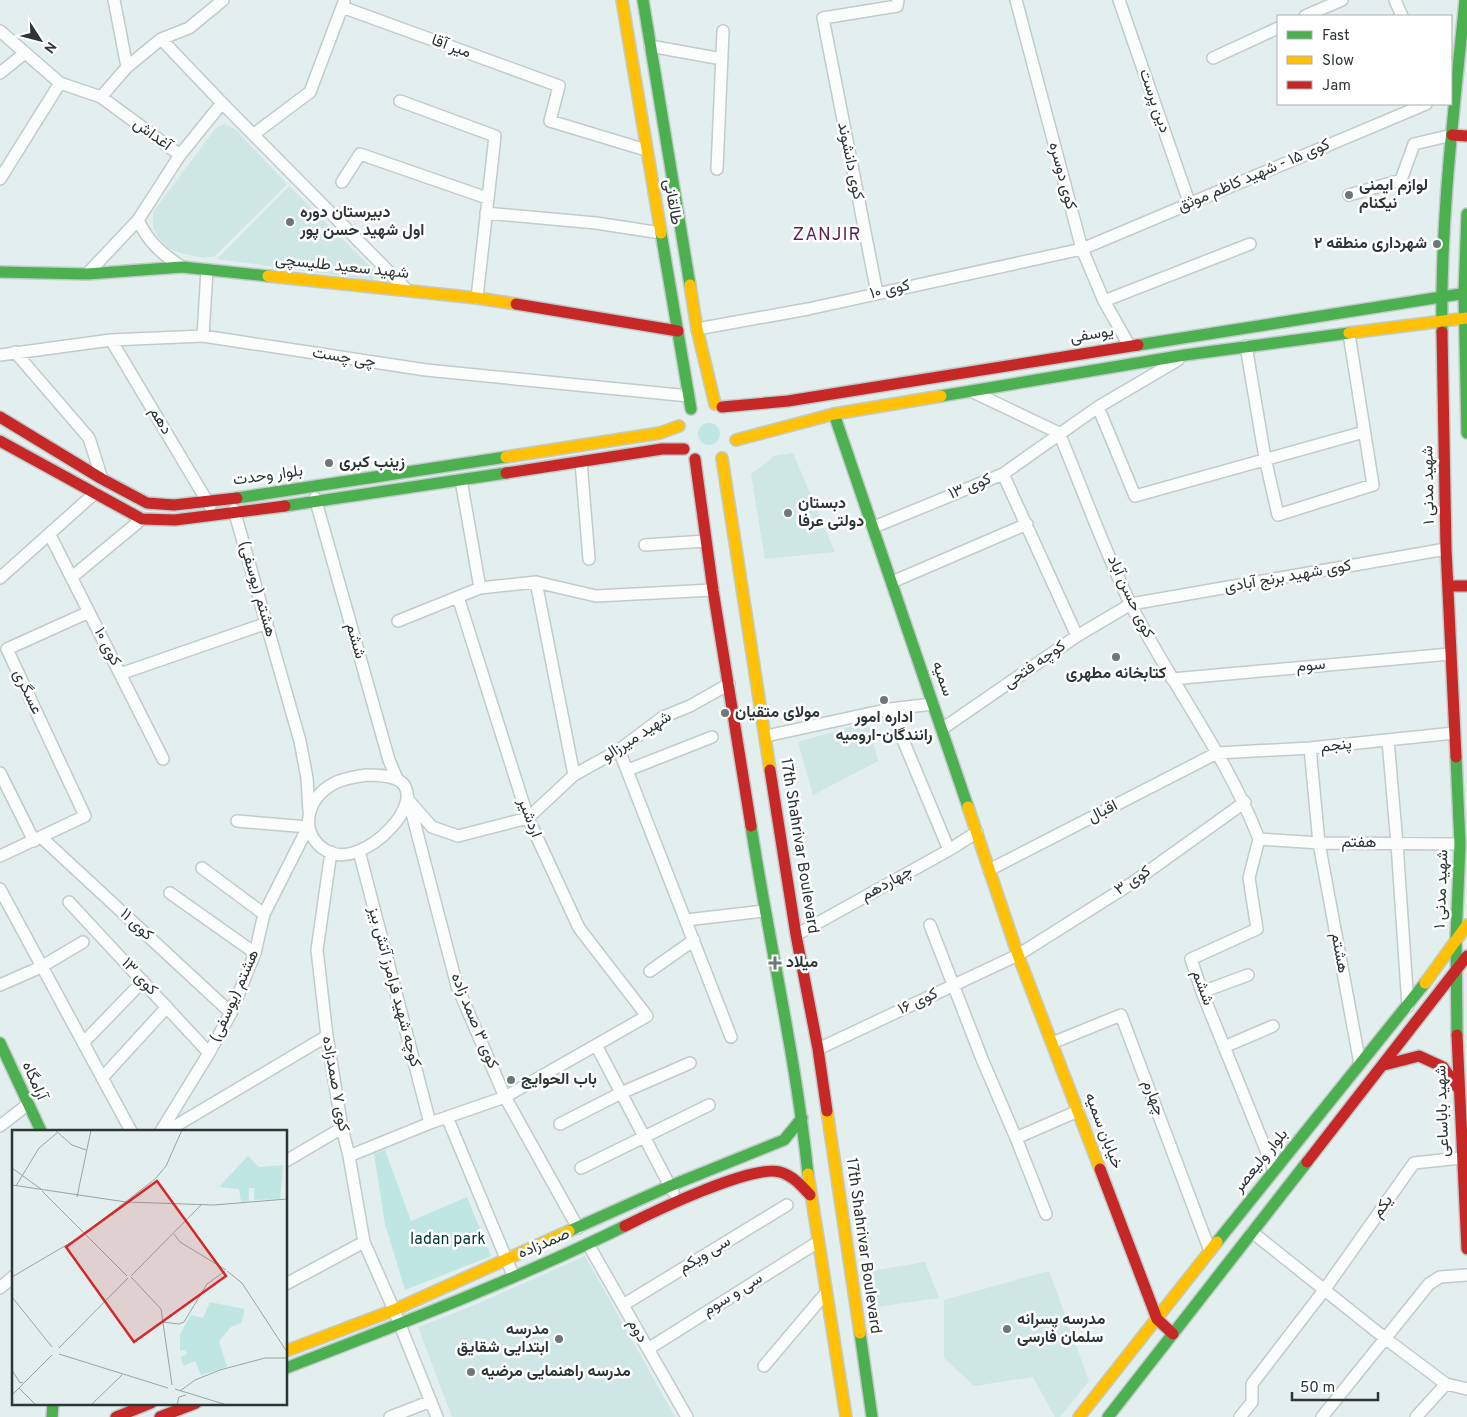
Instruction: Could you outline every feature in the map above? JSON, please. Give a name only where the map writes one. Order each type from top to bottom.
[{"type":"main road","name":"طالقانی","points":[[622,0],[690,409]]},
{"type":"main road","name":"طالقانی","points":[[643,0],[697,329],[719,406]]},
{"type":"main road","name":"شهید مدنی ۱","points":[[1456,971],[1460,844],[1446,549],[1441,295],[1452,135],[1458,93],[1465,0]]},
{"type":"main road","points":[[1452,135],[1467,136]]},
{"type":"main road","points":[[1467,222],[1467,433]]},
{"type":"main road","name":"شهید سعید طلیسچی","points":[[0,272],[88,274],[182,267],[477,298],[678,331]]},
{"type":"main road","name":"یوسفی","points":[[719,406],[788,401],[1129,345],[1307,320],[1441,295],[1466,293]]},
{"type":"main road","points":[[736,440],[794,423],[834,414],[1185,355],[1466,319]]},
{"type":"main road","points":[[1307,320],[1309,338]]},
{"type":"main road","points":[[788,401],[794,423]]},
{"type":"main road","points":[[702,404],[719,406],[735,422],[736,440],[733,447],[709,460],[684,449],[679,439],[680,426],[690,409],[702,404]]},
{"type":"main road","name":"سمیه","points":[[834,414],[1018,955]]},
{"type":"main road","name":"بلوار وحدت","points":[[0,417],[147,504],[174,505],[209,502],[660,433],[680,426]]},
{"type":"main road","name":"بلوار وحدت","points":[[0,441],[142,519],[175,520],[235,514],[662,450],[684,449]]},
{"type":"main road","name":"17th Shahrivar Boulevard","points":[[709,460],[706,541],[729,684],[746,695],[766,736],[796,935],[818,1049],[872,1417]]},
{"type":"main road","name":"17th Shahrivar Boulevard","points":[[709,460],[746,695],[764,912],[802,1118],[810,1195],[846,1417]]},
{"type":"main road","points":[[459,464],[461,480]]},
{"type":"main road","points":[[1449,586],[1467,586]]},
{"type":"main road","name":"بلوار ولیعصر","points":[[1079,1417],[1274,1170],[1408,1006],[1467,924]]},
{"type":"main road","name":"خیابان سمیه","points":[[1018,955],[1157,1319]]},
{"type":"main road","points":[[1108,1417],[1467,956]]},
{"type":"main road","name":"شهید باباساعی","points":[[1456,971],[1458,1088],[1467,1249]]},
{"type":"main road","name":"آرامگاه","points":[[0,1043],[26,1105],[41,1130]]},
{"type":"main road","points":[[1384,1065],[1419,1056],[1443,1067],[1458,1088]]},
{"type":"main road","name":"صمدزاده","points":[[288,1350],[394,1310],[670,1186],[784,1140],[802,1118]]},
{"type":"main road","name":"صمدزاده","points":[[288,1367],[400,1324],[588,1244],[677,1200],[763,1171],[779,1172],[795,1179],[810,1195]]},
{"type":"main road","points":[[578,1228],[588,1244]]},
{"type":"main road","points":[[1157,1319],[1173,1334]]},
{"type":"main road","points":[[52,1417],[53,1404]]},
{"type":"main road","points":[[116,1417],[148,1404]]},
{"type":"main road","points":[[160,1417],[193,1404]]},
{"type":"street","points":[[114,0],[127,68]]},
{"type":"street","points":[[101,97],[127,68],[161,39],[189,28],[223,0]]},
{"type":"street","name":"کوی دانشوند","points":[[876,293],[823,18],[897,6],[898,0]]},
{"type":"street","name":"کوی دوسره","points":[[1016,0],[1082,249],[1104,301],[1129,345]]},
{"type":"street","name":"دین پرست","points":[[1118,0],[1189,202]]},
{"type":"street","points":[[1308,15],[1342,0]]},
{"type":"street","points":[[1395,0],[1402,15]]},
{"type":"street","points":[[254,134],[310,92],[344,4]]},
{"type":"street","name":"میر آقا","points":[[344,4],[559,86],[550,122],[646,150]]},
{"type":"street","points":[[1213,58],[1277,28]]},
{"type":"street","name":"آغداش","points":[[0,31],[60,83],[101,97],[180,155],[138,220],[88,274]]},
{"type":"street","points":[[717,169],[723,31]]},
{"type":"street","points":[[161,39],[408,290]]},
{"type":"street","points":[[650,46],[722,59]]},
{"type":"street","points":[[0,72],[25,53]]},
{"type":"street","points":[[0,179],[60,83]]},
{"type":"street","points":[[400,101],[495,136],[477,298]]},
{"type":"street","points":[[180,155],[222,103]]},
{"type":"street","name":"کوی ۱۵ - شهید کاظم موثق","points":[[1082,249],[1189,202],[1424,105]]},
{"type":"street","points":[[1349,195],[1402,180],[1414,144],[1452,135]]},
{"type":"street","points":[[342,182],[360,154],[487,198]]},
{"type":"street","points":[[486,213],[596,222],[661,232]]},
{"type":"street","points":[[138,220],[145,236],[157,249],[182,267]]},
{"type":"street","points":[[1104,301],[1250,244]]},
{"type":"street","name":"کوی ۱۰","points":[[697,329],[1082,249]]},
{"type":"street","points":[[202,336],[207,270]]},
{"type":"street","points":[[1246,346],[1265,458],[1278,515],[1374,485],[1349,334]]},
{"type":"street","name":"چی چست","points":[[0,355],[111,340],[202,336],[426,370],[689,396]]},
{"type":"street","name":"دهم","points":[[111,340],[209,502],[213,516]]},
{"type":"street","points":[[15,352],[89,438],[102,479]]},
{"type":"street","name":"کوی ۱۳","points":[[874,527],[1003,474],[1098,407],[1185,355]]},
{"type":"street","points":[[973,392],[1059,433]]},
{"type":"street","points":[[1098,407],[1135,496],[1265,458],[1364,432]]},
{"type":"street","name":"کوی حسن آباد","points":[[1059,433],[1131,604],[1172,679],[1244,802],[1259,839]]},
{"type":"street","points":[[581,462],[588,559]]},
{"type":"street","points":[[1003,474],[1077,636]]},
{"type":"street","points":[[461,480],[480,588]]},
{"type":"street","name":"ششم","points":[[314,486],[315,502],[389,760],[397,779]]},
{"type":"street","points":[[0,578],[95,493]]},
{"type":"street","name":"هشتم (یوسفی)","points":[[231,498],[305,763],[309,811]]},
{"type":"street","points":[[72,577],[142,519]]},
{"type":"street","points":[[892,582],[1027,524]]},
{"type":"street","name":"کوی ۱۰","points":[[50,535],[163,760]]},
{"type":"street","points":[[645,545],[706,541]]},
{"type":"street","name":"کوی شهید برنج آبادی","points":[[1131,604],[1446,549]]},
{"type":"street","points":[[536,582],[574,775]]},
{"type":"street","points":[[398,622],[480,588],[536,582],[596,596],[713,590]]},
{"type":"street","name":"اردشیر","points":[[458,597],[528,818],[579,928],[647,1016],[596,1045]]},
{"type":"street","name":"کوچه فتحی","points":[[942,729],[1077,636],[1131,604]]},
{"type":"street","name":"عسگری","points":[[38,839],[86,816],[7,649],[89,612]]},
{"type":"street","points":[[120,674],[266,623]]},
{"type":"street","name":"سوم","points":[[1172,679],[1450,654]]},
{"type":"street","name":"شهید میرزالو","points":[[528,818],[574,775],[619,750],[663,717],[690,706],[729,684]]},
{"type":"street","points":[[766,736],[890,709],[933,704]]},
{"type":"street","points":[[890,709],[949,850]]},
{"type":"street","name":"پنجم","points":[[1217,753],[1310,748],[1454,733]]},
{"type":"street","points":[[628,770],[712,737]]},
{"type":"street","points":[[1388,740],[1408,1006]]},
{"type":"street","name":"هشتم","points":[[1310,748],[1319,843],[1360,1064]]},
{"type":"street","points":[[619,750],[731,1037]]},
{"type":"street","name":"اقبال","points":[[990,870],[1217,753]]},
{"type":"street","name":"کوی ۱۱","points":[[0,774],[38,839],[231,1013]]},
{"type":"street","points":[[408,798],[405,807],[388,831],[359,851],[331,852],[314,840],[308,827],[309,811],[317,795],[332,784],[346,778],[366,775],[397,779],[406,788],[408,798],[432,827],[458,836],[528,818]]},
{"type":"street","name":"کوی ۳ صمد زاده","points":[[408,798],[457,986],[504,1097],[578,1228]]},
{"type":"street","name":"کوی ۳","points":[[1018,955],[1132,883],[1244,802]]},
{"type":"street","points":[[237,820],[308,827]]},
{"type":"street","name":"هشتم (یوسفی)","points":[[162,1130],[231,1013],[255,953],[264,914],[308,827]]},
{"type":"street","name":"چهاردهم","points":[[796,935],[949,850],[976,832]]},
{"type":"street","points":[[0,856],[38,839]]},
{"type":"street","name":"ششم","points":[[1259,839],[1250,878],[1257,929],[1192,958],[1202,992],[1274,1170]]},
{"type":"street","name":"هفتم","points":[[1259,839],[1319,843],[1460,844]]},
{"type":"street","name":"کوچه شهید فرامرز آتش بیز","points":[[359,851],[430,1123]]},
{"type":"street","name":"کوی ۷ صمدزاده","points":[[331,852],[318,950],[327,1036],[342,1128],[349,1156],[364,1242],[400,1324]]},
{"type":"street","points":[[202,868],[264,914]]},
{"type":"street","points":[[0,889],[41,968],[130,1130]]},
{"type":"street","points":[[170,893],[255,953]]},
{"type":"street","name":"کوی ۱۳","points":[[69,902],[209,1053]]},
{"type":"street","points":[[686,920],[764,912]]},
{"type":"street","points":[[930,926],[1046,1214]]},
{"type":"street","points":[[650,970],[694,940]]},
{"type":"street","points":[[0,985],[41,968],[83,942]]},
{"type":"street","name":"کوی ۱۶","points":[[818,1049],[1018,955]]},
{"type":"street","points":[[1202,992],[1248,975]]},
{"type":"street","points":[[82,1043],[143,981]]},
{"type":"street","points":[[102,1078],[167,1007]]},
{"type":"street","name":"چهارم","points":[[1052,1043],[1121,1015],[1210,1251]]},
{"type":"street","points":[[1224,1047],[1273,1026]]},
{"type":"street","points":[[170,1130],[327,1036]]},
{"type":"street","points":[[349,1156],[430,1123],[504,1097],[596,1045],[677,1200]]},
{"type":"street","points":[[560,1124],[621,1092],[690,1063]]},
{"type":"street","points":[[0,1126],[26,1105]]},
{"type":"street","points":[[581,1168],[709,1106]]},
{"type":"street","points":[[1016,1138],[1078,1111]]},
{"type":"street","points":[[447,1117],[513,1275]]},
{"type":"street","points":[[288,1160],[342,1128]]},
{"type":"street","name":"یکم","points":[[1326,1290],[1414,1163],[1461,1158]]},
{"type":"street","name":"سی ویکم","points":[[623,1305],[787,1205]]},
{"type":"street","points":[[1252,1232],[1386,1339],[1446,1384],[1467,1389]]},
{"type":"street","points":[[288,1283],[364,1242]]},
{"type":"street","name":"سی و سوم","points":[[648,1349],[818,1242]]},
{"type":"street","name":"دوم","points":[[588,1244],[687,1417]]},
{"type":"street","points":[[1322,1417],[1430,1284],[1440,1276],[1467,1275]]},
{"type":"street","points":[[0,1288],[12,1278]]},
{"type":"street","points":[[1240,1417],[1252,1402],[1252,1384],[1326,1290]]},
{"type":"street","points":[[764,1366],[825,1294]]},
{"type":"street","points":[[400,1324],[437,1417]]},
{"type":"street","points":[[1416,1417],[1446,1384]]},
{"type":"street","points":[[390,1417],[431,1401]]},
{"type":"shaded area","points":[[224,124],[235,129],[287,184],[215,256],[205,258],[184,254],[165,247],[153,228],[153,212],[216,128]]},
{"type":"shaded area","name":"دبیرستان دوره اول شهید حسن پور","points":[[289,186],[377,273],[373,280],[217,259]]},
{"type":"shaded area","name":"دبستان دولتی عرفا","points":[[793,453],[835,552],[765,559],[751,474],[773,456]]},
{"type":"shaded area","points":[[868,722],[878,761],[813,795],[798,742]]},
{"type":"shaded area","name":"مدرسه ابتدایی شقایق","points":[[585,1256],[675,1417],[452,1417],[418,1327],[470,1307]]},
{"type":"shaded area","points":[[925,1262],[939,1298],[876,1307],[871,1271]]},
{"type":"shaded area","name":"مدرسه پسرانه سلمان فارسی","points":[[1049,1271],[1089,1381],[1060,1417],[1055,1417],[1033,1377],[974,1386],[944,1358],[944,1300]]},
{"type":"green space","points":[[709,423],[717,426],[720,434],[717,442],[709,445],[701,442],[698,434],[701,426]]},
{"type":"green space","name":"ladan park","points":[[385,1150],[411,1221],[467,1197],[491,1256],[405,1290],[385,1224],[374,1154]]},
{"type":"traffic: fast","points":[[643,0],[690,285]]},
{"type":"traffic: fast","points":[[1442,332],[1445,208],[1465,0]]},
{"type":"traffic: fast","points":[[1467,214],[1464,293],[1467,433]]},
{"type":"traffic: fast","points":[[661,233],[691,409]]},
{"type":"traffic: fast","points":[[0,272],[87,274],[182,267],[268,276]]},
{"type":"traffic: fast","points":[[1138,345],[1467,293]]},
{"type":"traffic: fast","points":[[941,396],[1185,355],[1349,333]]},
{"type":"traffic: fast","points":[[834,414],[968,807]]},
{"type":"traffic: fast","points":[[237,498],[506,457]]},
{"type":"traffic: fast","points":[[285,506],[506,473]]},
{"type":"traffic: fast","points":[[1456,757],[1460,844],[1456,937],[1457,1035]]},
{"type":"traffic: fast","points":[[751,826],[797,1087],[808,1174]]},
{"type":"traffic: fast","points":[[1217,1242],[1425,983]]},
{"type":"traffic: fast","points":[[0,1043],[41,1130]]},
{"type":"traffic: fast","points":[[569,1231],[670,1186],[784,1140],[802,1118]]},
{"type":"traffic: fast","points":[[1108,1417],[1307,1162]]},
{"type":"traffic: fast","points":[[288,1367],[542,1265],[625,1226]]},
{"type":"traffic: fast","points":[[860,1333],[872,1417]]},
{"type":"traffic: fast","points":[[52,1417],[53,1404]]},
{"type":"traffic: slow","points":[[622,0],[661,233]]},
{"type":"traffic: slow","points":[[268,276],[477,298],[516,304]]},
{"type":"traffic: slow","points":[[690,285],[697,329],[715,404]]},
{"type":"traffic: slow","points":[[1349,333],[1467,318]]},
{"type":"traffic: slow","points":[[736,440],[834,414],[941,396]]},
{"type":"traffic: slow","points":[[506,457],[660,433],[679,426]]},
{"type":"traffic: slow","points":[[722,458],[770,770]]},
{"type":"traffic: slow","points":[[968,807],[1018,955],[1100,1169]]},
{"type":"traffic: slow","points":[[1425,983],[1467,925]]},
{"type":"traffic: slow","points":[[827,1111],[860,1333]]},
{"type":"traffic: slow","points":[[808,1174],[846,1417]]},
{"type":"traffic: slow","points":[[288,1350],[394,1310],[569,1231]]},
{"type":"traffic: slow","points":[[1079,1417],[1217,1242]]},
{"type":"traffic: jam","points":[[1452,135],[1467,136]]},
{"type":"traffic: jam","points":[[516,304],[678,331]]},
{"type":"traffic: jam","points":[[1442,332],[1446,549],[1456,757]]},
{"type":"traffic: jam","points":[[722,407],[788,401],[1138,345]]},
{"type":"traffic: jam","points":[[0,417],[102,479],[147,503],[174,505],[237,498]]},
{"type":"traffic: jam","points":[[0,441],[142,519],[175,520],[285,506]]},
{"type":"traffic: jam","points":[[506,473],[662,449],[684,449]]},
{"type":"traffic: jam","points":[[695,459],[713,590],[751,826]]},
{"type":"traffic: jam","points":[[1449,586],[1467,586]]},
{"type":"traffic: jam","points":[[770,770],[796,935],[818,1049],[827,1111]]},
{"type":"traffic: jam","points":[[1307,1162],[1467,956]]},
{"type":"traffic: jam","points":[[1457,1035],[1467,1249]]},
{"type":"traffic: jam","points":[[1384,1065],[1419,1056],[1443,1067],[1458,1088]]},
{"type":"traffic: jam","points":[[1100,1169],[1157,1319],[1173,1334]]},
{"type":"traffic: jam","points":[[625,1226],[702,1191],[748,1175],[766,1171],[780,1172],[793,1178],[810,1195]]},
{"type":"traffic: jam","points":[[116,1417],[148,1404]]},
{"type":"traffic: jam","points":[[160,1417],[193,1404]]},
{"type":"place","name":"لوازم ایمنی نیکنام","points":[[1349,195]]},
{"type":"place","name":"دبیرستان دوره اول شهید حسن پور","points":[[290,222]]},
{"type":"place","name":"شهرداری منطقه ۲","points":[[1437,244]]},
{"type":"place","name":"زینب کبری","points":[[329,463]]},
{"type":"place","name":"دبستان دولتی عرفا","points":[[788,513]]},
{"type":"place","name":"کتابخانه مطهری","points":[[1116,657]]},
{"type":"place","name":"اداره امور رانندگان-ارومیه","points":[[884,700]]},
{"type":"place","name":"مولای متقیان","points":[[725,713]]},
{"type":"place","name":"میلاد","points":[[775,963]]},
{"type":"place","name":"باب الحوایج","points":[[511,1080]]},
{"type":"place","name":"مدرسه پسرانه سلمان فارسی","points":[[1007,1329]]},
{"type":"place","name":"مدرسه ابتدایی شقایق","points":[[559,1339]]},
{"type":"place","name":"مدرسه راهنمایی مرضیه","points":[[471,1372]]},
{"type":"district","name":"ZANJIR","points":[[827,235]]}]
